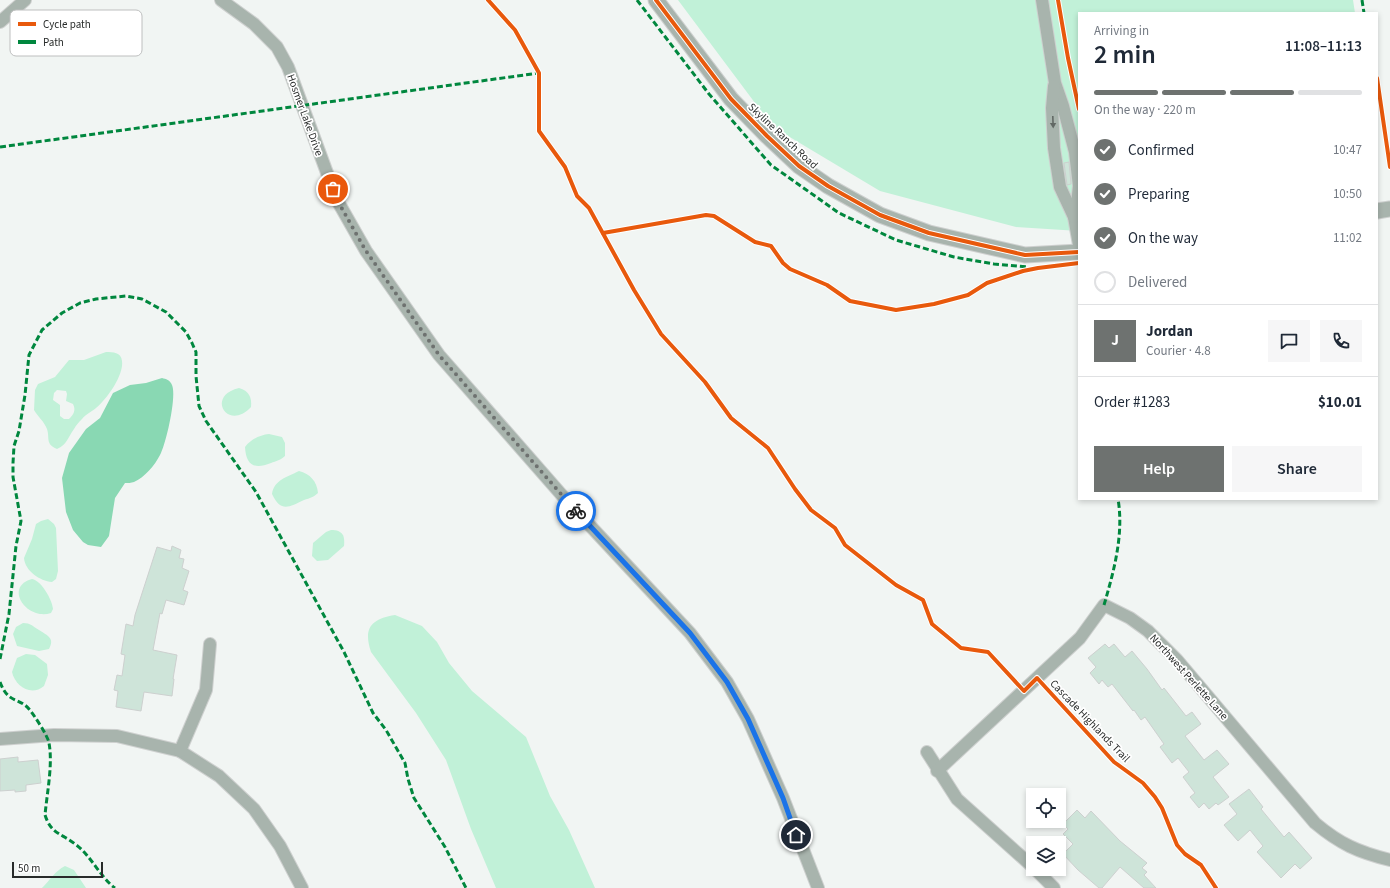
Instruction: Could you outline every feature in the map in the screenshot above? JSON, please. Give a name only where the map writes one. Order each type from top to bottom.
[{"type":"street","points":[[14,10],[25,0]]},
{"type":"street","name":"Hosmer Lake Drive","points":[[221,0],[254,24],[277,47],[288,67],[337,200],[366,251],[439,355],[567,501],[690,633],[727,682],[754,733],[783,798],[818,888]]},
{"type":"street","name":"Skyline Ranch Road","points":[[656,0],[731,99],[799,166],[828,186],[880,215],[929,233],[1025,254],[1078,252]]},
{"type":"street","points":[[1042,0],[1055,83],[1063,106],[1075,152],[1078,178]]},
{"type":"street","points":[[0,22],[10,13]]},
{"type":"street","points":[[1055,83],[1052,108],[1054,148],[1060,187],[1074,217],[1078,239]]},
{"type":"street","points":[[1074,217],[1078,204]]},
{"type":"street","points":[[1378,211],[1390,209]]},
{"type":"street","name":"Northwest Perlette Lane","points":[[937,771],[1080,638],[1104,605],[1130,618],[1148,630],[1172,655],[1315,823],[1335,839],[1356,850],[1390,860]]},
{"type":"street","points":[[180,751],[206,690],[210,644]]},
{"type":"street","points":[[0,739],[54,735],[117,736],[180,751],[218,776],[254,809],[280,846],[302,888]]},
{"type":"street","points":[[927,752],[937,771],[957,799],[1026,861]]},
{"type":"street","points":[[1042,876],[1054,888]]},
{"type":"shaded area","points":[[678,0],[1353,0],[1355,12],[1078,12],[1078,231],[1016,227],[880,191],[773,127]]},
{"type":"shaded area","points":[[106,352],[111,352],[120,356],[122,367],[118,380],[105,399],[84,417],[65,443],[57,449],[49,443],[46,426],[34,410],[35,390],[38,384],[55,377],[69,360],[84,360]],"holes":[[[57,390],[66,391],[66,401],[73,404],[74,408],[73,414],[69,419],[64,419],[60,416],[60,405],[53,400],[54,393]]]},
{"type":"shaded area","points":[[162,378],[171,383],[173,399],[168,431],[160,455],[142,478],[131,483],[125,483],[115,498],[109,536],[101,547],[88,545],[83,542],[73,530],[66,512],[62,478],[69,453],[86,429],[100,418],[113,393],[130,385],[146,383]]},
{"type":"shaded area","points":[[239,388],[249,395],[251,407],[242,414],[235,416],[228,414],[224,410],[222,404],[223,398],[229,392]]},
{"type":"shaded area","points":[[269,434],[282,437],[285,443],[285,456],[265,465],[256,466],[249,462],[245,447],[256,438]]},
{"type":"shaded area","points":[[299,471],[312,479],[316,485],[318,493],[315,496],[294,505],[286,507],[282,506],[275,500],[272,494],[273,489],[278,482]]},
{"type":"shaded area","points":[[48,519],[56,528],[58,571],[56,579],[52,582],[43,580],[30,571],[24,558],[32,539],[36,524]]},
{"type":"shaded area","points":[[331,530],[341,532],[344,539],[344,546],[328,560],[317,561],[312,556],[313,543],[326,532]]},
{"type":"shaded area","points":[[32,579],[36,580],[43,587],[49,596],[53,609],[51,613],[42,614],[34,612],[27,608],[22,602],[19,595],[19,589],[24,583]]},
{"type":"shaded area","points":[[395,615],[422,626],[437,642],[449,663],[472,691],[526,737],[550,796],[569,830],[595,888],[496,888],[471,829],[446,760],[416,713],[371,652],[368,637],[371,626],[380,619]]},
{"type":"shaded area","points":[[23,623],[31,625],[50,638],[51,645],[49,649],[39,651],[17,646],[13,634],[16,627]]},
{"type":"shaded area","points":[[26,654],[35,655],[47,664],[48,675],[44,686],[39,689],[29,690],[24,688],[16,682],[12,672],[17,658]]},
{"type":"shaded area","points":[[65,866],[74,870],[86,888],[42,888],[55,873]]},
{"type":"building","points":[[1069,162],[1071,184],[1067,185],[1064,163]]},
{"type":"building","points":[[172,546],[181,550],[179,558],[184,559],[182,568],[189,571],[183,590],[188,592],[184,605],[166,600],[162,614],[160,613],[153,650],[177,655],[172,696],[144,692],[141,711],[116,707],[118,691],[114,690],[117,675],[122,676],[125,655],[121,654],[126,624],[133,626],[135,615],[157,547],[171,551]]},
{"type":"building","points":[[1105,644],[1109,648],[1114,644],[1125,657],[1132,651],[1162,690],[1164,688],[1186,716],[1192,712],[1201,724],[1185,736],[1204,760],[1217,750],[1229,764],[1213,777],[1229,797],[1218,805],[1216,803],[1209,809],[1204,803],[1199,808],[1190,797],[1195,793],[1183,777],[1189,772],[1178,758],[1172,763],[1160,747],[1164,744],[1145,717],[1141,720],[1112,684],[1108,687],[1102,680],[1099,684],[1090,673],[1096,667],[1088,658]]},
{"type":"building","points":[[18,757],[18,762],[38,760],[41,783],[26,785],[26,791],[0,791],[0,759]]},
{"type":"building","points":[[1249,789],[1263,807],[1261,809],[1284,837],[1289,832],[1312,858],[1300,869],[1295,864],[1281,878],[1257,852],[1263,846],[1250,830],[1238,841],[1224,825],[1237,814],[1229,804]]},
{"type":"building","points":[[1077,810],[1085,818],[1091,811],[1120,841],[1147,863],[1142,868],[1147,872],[1144,875],[1156,888],[1144,888],[1120,867],[1102,888],[1099,888],[1066,857],[1066,851],[1073,844],[1063,834],[1068,829],[1066,827],[1066,821]]},
{"type":"marked path","points":[[637,0],[709,94],[771,165],[839,213],[896,240],[954,257],[994,264],[1028,267]]},
{"type":"marked path","points":[[1362,0],[1364,12]]},
{"type":"marked path","points":[[0,147],[539,73]]},
{"type":"marked path","points":[[0,659],[9,614],[16,546],[21,521],[13,477],[13,463],[14,446],[19,431],[25,395],[29,355],[42,330],[62,313],[80,303],[96,299],[126,296],[142,299],[166,312],[186,332],[196,352],[196,376],[199,406],[206,421],[256,492],[344,652],[373,713],[386,730],[405,763],[414,798],[445,847],[466,888]]},
{"type":"marked path","points":[[1104,605],[1119,539],[1120,512],[1118,500]]},
{"type":"marked path","points":[[0,682],[6,694],[29,709],[48,740],[50,751],[50,769],[45,815],[47,821],[53,830],[80,848],[115,888]]},
{"type":"cycle path","name":"Cascade Highlands Trail","points":[[488,0],[515,30],[539,73],[539,131],[565,167],[577,196],[589,208],[634,290],[661,334],[705,382],[731,418],[768,448],[811,510],[835,528],[845,545],[896,585],[923,600],[932,624],[961,648],[988,652],[1024,691],[1037,678],[1114,762],[1143,783],[1162,808],[1177,845],[1185,854],[1201,865],[1216,888]]},
{"type":"cycle path","points":[[656,0],[731,99],[799,166],[828,186],[880,215],[929,233],[1025,255],[1078,252]]},
{"type":"cycle path","points":[[1058,0],[1078,104]]},
{"type":"cycle path","points":[[1378,85],[1390,167]]},
{"type":"cycle path","points":[[603,233],[706,215],[714,216],[755,242],[771,246],[783,263],[790,269],[827,285],[850,301],[896,310],[934,304],[968,295],[987,283],[1023,271],[1078,263]]},
{"type":"way so far","points":[[333,189],[337,200],[366,251],[439,355],[576,511]]},
{"type":"route","points":[[576,511],[690,633],[727,682],[748,719],[783,798],[796,835]]}]
